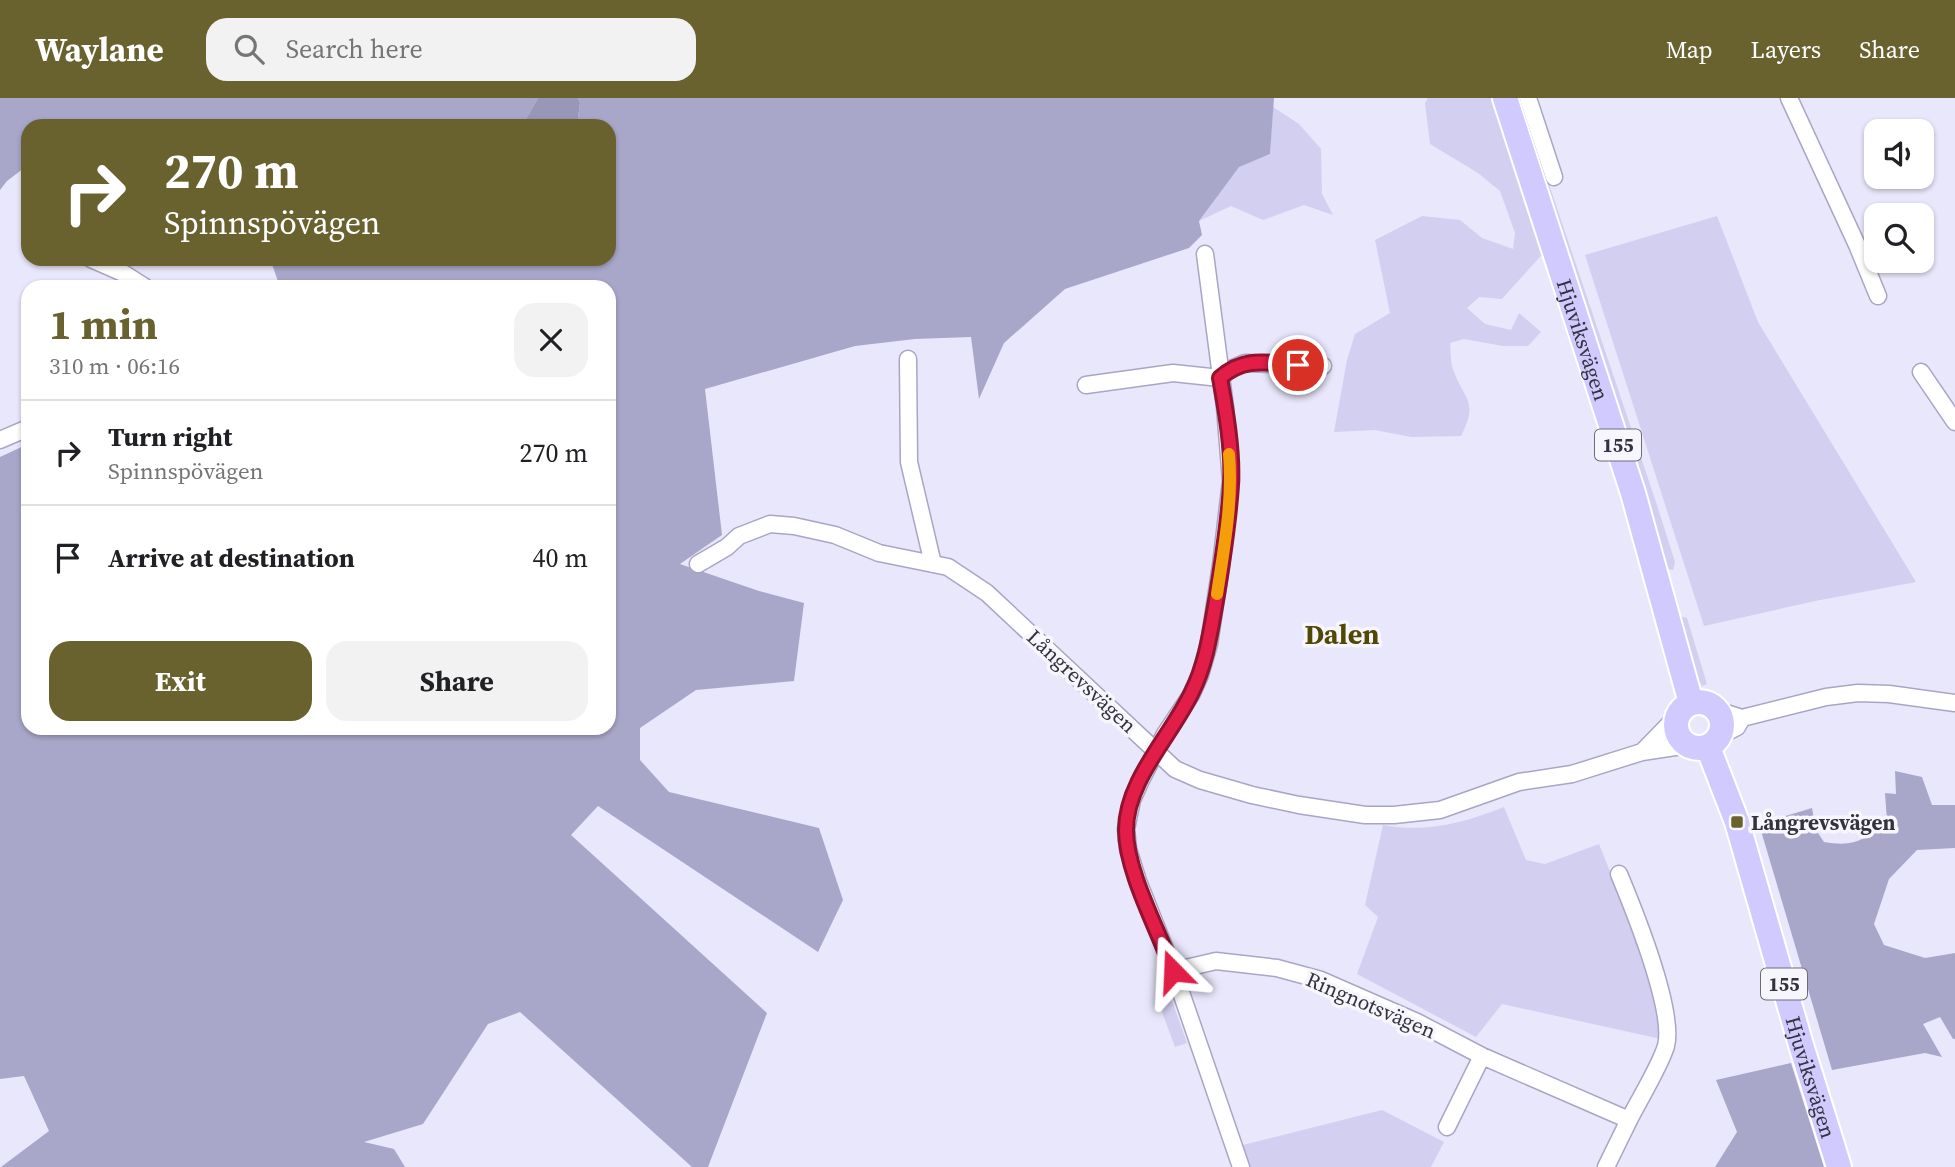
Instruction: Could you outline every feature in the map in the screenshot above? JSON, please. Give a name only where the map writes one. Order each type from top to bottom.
[{"type":"main road","name":"Hjuviksvägen","points":[[1505,98],[1629,480],[1694,709],[1721,722],[1706,743]]},
{"type":"main road","name":"Hjuviksvägen","points":[[1694,709],[1677,730],[1706,743],[1737,822],[1839,1167]]},
{"type":"street","points":[[1528,98],[1554,177]]},
{"type":"street","points":[[1789,98],[1878,296]]},
{"type":"street","points":[[1205,254],[1231,481],[1211,631],[1200,675],[1191,695],[1155,752],[1132,800],[1126,829],[1128,849],[1138,881],[1173,971],[1241,1167]]},
{"type":"street","points":[[106,266],[134,280]]},
{"type":"street","points":[[908,359],[909,462],[933,564]]},
{"type":"street","points":[[1086,385],[1173,373],[1220,378],[1229,370],[1245,363],[1323,366]]},
{"type":"street","points":[[1921,372],[1955,422]]},
{"type":"street","points":[[0,440],[21,431]]},
{"type":"street","name":"Långrevsvägen","points":[[698,564],[739,536],[770,524],[835,535],[879,553],[948,567],[987,593],[1175,769],[1200,780],[1299,805],[1365,815],[1414,814],[1440,810],[1519,782],[1572,774],[1643,752],[1706,743]]},
{"type":"street","points":[[1694,709],[1742,719],[1826,697],[1858,693],[1889,694],[1955,703]]},
{"type":"street","name":"Långrevsvägen","points":[[1643,752],[1694,709]]},
{"type":"street","points":[[1706,743],[1737,727],[1742,719]]},
{"type":"street","points":[[1606,1167],[1666,1046],[1668,1029],[1658,982],[1619,874]]},
{"type":"street","name":"Ringnotsvägen","points":[[1173,971],[1216,961],[1277,968],[1321,980],[1417,1022],[1482,1056],[1629,1119]]},
{"type":"street","points":[[1447,1127],[1482,1056]]},
{"type":"shaded area","points":[[0,98],[538,98],[526,119],[21,119],[21,170],[0,190]]},
{"type":"shaded area","points":[[538,98],[578,98],[580,103],[578,119],[526,119]]},
{"type":"shaded area","points":[[578,98],[1274,98],[1270,154],[1239,167],[1199,221],[1202,235],[1189,248],[1065,289],[1004,343],[979,399],[971,337],[915,339],[855,346],[705,389],[722,535],[680,564],[804,603],[794,681],[696,690],[640,728],[640,760],[669,792],[819,828],[843,900],[818,952],[598,806],[571,835],[767,1013],[708,1167],[692,1167],[520,1012],[488,1024],[423,1124],[364,1142],[394,1149],[405,1167],[1,1167],[49,1131],[24,1076],[0,1079],[0,457],[21,447],[21,735],[616,735],[616,280],[278,280],[272,266],[616,266],[616,119],[578,119]]},
{"type":"shaded area","points":[[1428,98],[1497,98],[1547,249],[1502,299],[1479,297],[1467,308],[1485,324],[1511,330],[1519,313],[1541,332],[1528,346],[1503,346],[1464,339],[1450,343],[1453,369],[1469,409],[1461,436],[1411,437],[1375,430],[1334,432],[1347,360],[1355,334],[1390,313],[1375,240],[1422,216],[1460,220],[1482,238],[1513,249],[1515,233],[1500,191],[1478,173],[1430,144],[1425,103]]},
{"type":"shaded area","points":[[1517,98],[1520,98],[1657,505],[1675,562],[1673,570],[1667,569]]},
{"type":"shaded area","points":[[1273,107],[1299,124],[1321,149],[1322,194],[1333,215],[1304,205],[1263,220],[1231,206],[1199,221],[1239,166],[1270,154]]},
{"type":"shaded area","points":[[1717,216],[1758,322],[1916,582],[1704,626],[1585,255]]},
{"type":"shaded area","points":[[1679,616],[1687,618],[1707,684],[1702,686],[1690,664]]},
{"type":"shaded area","points":[[1895,771],[1922,777],[1932,805],[1955,805],[1955,848],[1917,850],[1889,879],[1874,924],[1884,945],[1925,958],[1955,953],[1955,1039],[1940,1017],[1923,1024],[1942,1057],[1925,1053],[1832,1070],[1759,824],[1812,808],[1816,830],[1824,842],[1843,844],[1858,841],[1887,821],[1885,793],[1896,794]]},
{"type":"shaded area","points":[[1504,807],[1526,860],[1545,864],[1599,844],[1652,977],[1661,1039],[1502,1004],[1476,1037],[1357,974],[1378,917],[1365,905],[1383,825],[1415,828],[1445,825]]},
{"type":"shaded area","points":[[1172,1001],[1187,1043],[1175,1047],[1162,1012],[1166,1003]]},
{"type":"shaded area","points":[[1791,1063],[1824,1167],[1715,1167],[1737,1132],[1716,1080]]},
{"type":"shaded area","points":[[1382,1110],[1444,1142],[1431,1167],[1250,1167],[1243,1145]]},
{"type":"slow traffic","points":[[1217,594],[1229,507],[1229,454]]},
{"type":"place","name":"Långrevsvägen","points":[[1737,822]]},
{"type":"district","name":"Dalen","points":[[1342,634]]},
{"type":"route","points":[[1173,971],[1128,849],[1126,829],[1129,812],[1155,752],[1191,695],[1209,644],[1222,565],[1231,481],[1220,378],[1229,370],[1245,363],[1298,365]]}]
